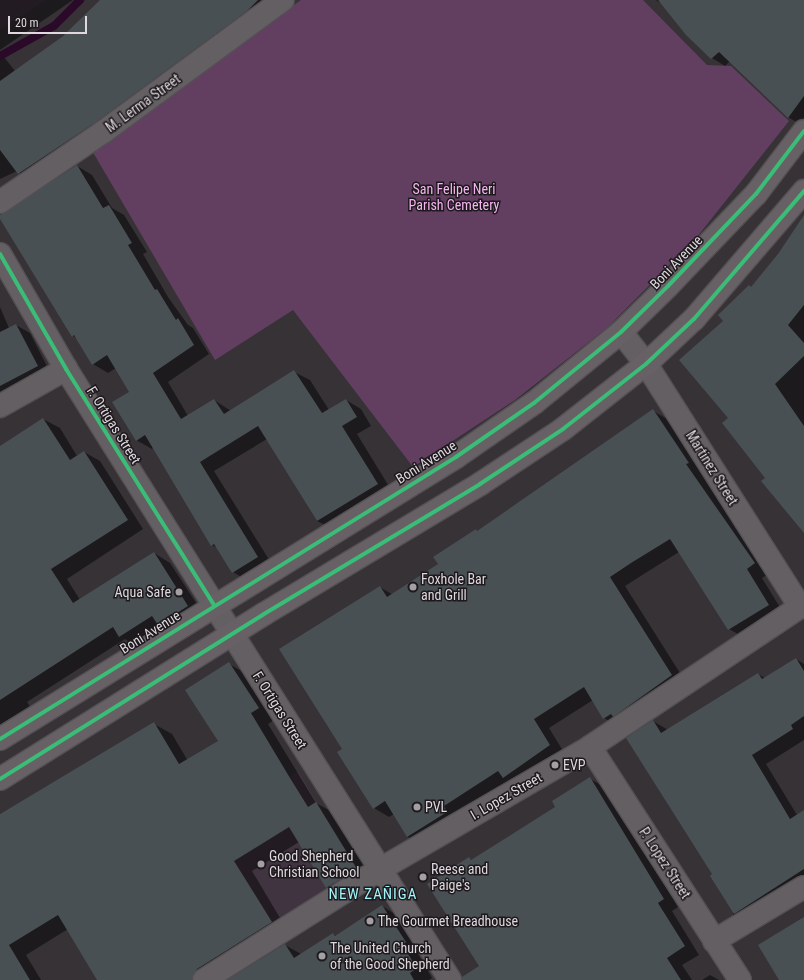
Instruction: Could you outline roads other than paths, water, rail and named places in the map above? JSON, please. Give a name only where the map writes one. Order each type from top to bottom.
[{"type":"main road","name":"Boni Avenue","points":[[0,739],[456,456],[534,403],[621,332],[756,194],[804,131]]},
{"type":"main road","points":[[0,779],[233,633],[480,484],[563,429],[646,364],[725,285],[804,191]]},
{"type":"street","name":"M. Lerma Street","points":[[0,202],[103,132],[284,0]]},
{"type":"street","name":"F. Ortigas Street","points":[[0,254],[66,369],[450,980]]},
{"type":"street","name":"Martinez Street","points":[[621,332],[646,364],[802,607]]},
{"type":"street","points":[[0,406],[66,369]]},
{"type":"street","name":"I. Lopez Street","points":[[204,980],[380,870],[590,747],[802,607]]},
{"type":"street","name":"P. Lopez Street","points":[[590,747],[740,980]]},
{"type":"street","points":[[714,941],[804,887]]},
{"type":"waterway","points":[[0,56],[54,26],[80,0]]},
{"type":"place","name":"Foxhole Bar and Grill","points":[[413,587]]},
{"type":"place","name":"Aqua Safe","points":[[179,592]]},
{"type":"place","name":"EVP","points":[[555,765]]},
{"type":"place","name":"PVL","points":[[417,807]]},
{"type":"place","name":"Good Shepherd Christian School","points":[[261,864]]},
{"type":"place","name":"Reese and Paige's","points":[[423,877]]},
{"type":"place","name":"The Gourmet Breadhouse","points":[[370,921]]},
{"type":"place","name":"The United Church of the Good Shepherd","points":[[322,956]]},
{"type":"district","name":"NEW ZAÑIGA","points":[[373,895]]},
{"type":"park label","name":"San Felipe Neri Parish Cemetery","points":[[454,198]]}]
